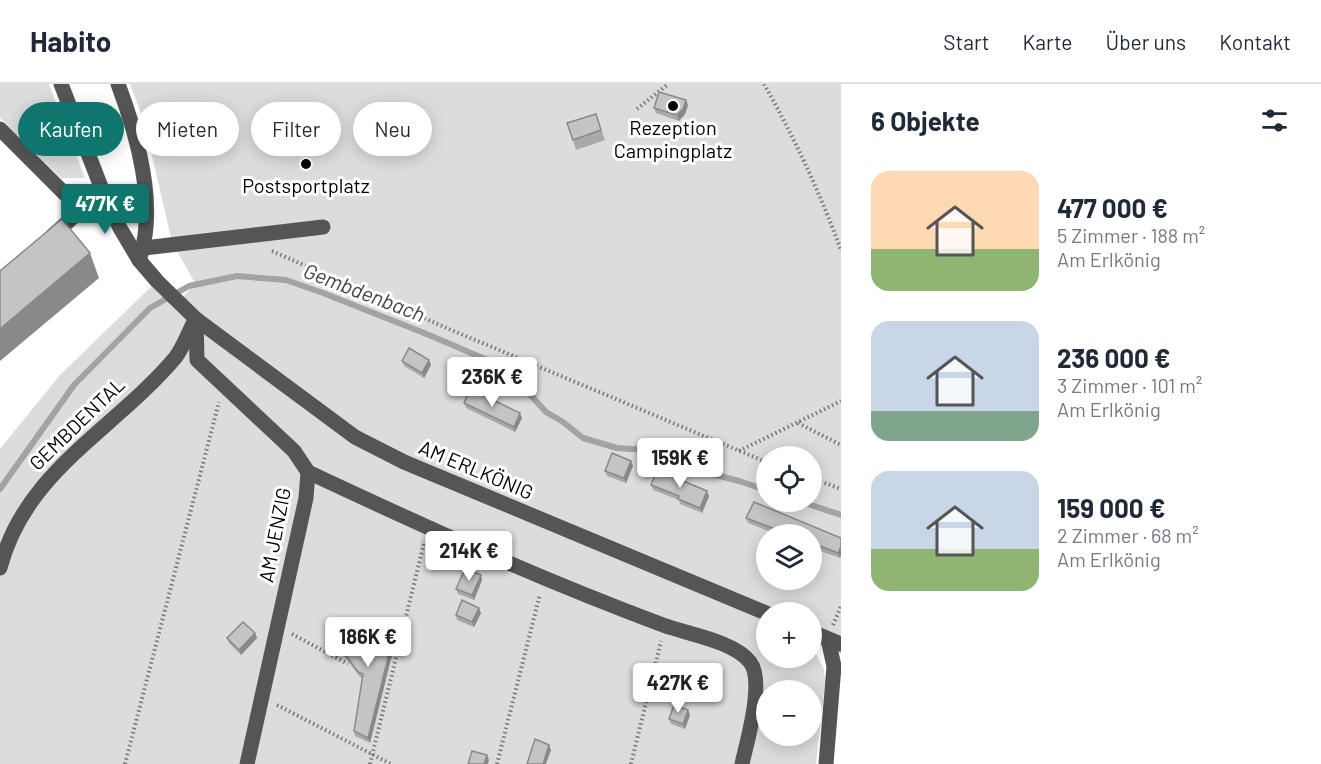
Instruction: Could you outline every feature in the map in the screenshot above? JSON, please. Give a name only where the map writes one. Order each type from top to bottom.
[{"type":"street","points":[[61,84],[103,192],[120,228],[141,254]]},
{"type":"street","points":[[118,84],[134,124],[147,203],[141,254]]},
{"type":"street","points":[[0,129],[81,210]]},
{"type":"street","points":[[42,244],[103,192]]},
{"type":"street","points":[[141,254],[323,227]]},
{"type":"street","name":"AM ERLKÖNIG","points":[[141,254],[157,281],[196,319],[355,437],[394,457],[756,609]]},
{"type":"street","name":"AM JENZIG","points":[[196,319],[197,360],[294,451],[308,472],[306,498],[247,764]]},
{"type":"street","name":"GEMBDENTAL","points":[[0,568],[28,503],[80,447],[130,403],[176,357],[196,319]]},
{"type":"street","points":[[308,472],[427,528],[544,579],[665,626],[732,648],[751,663],[756,682],[753,717],[742,764]]},
{"type":"street","points":[[826,764],[835,642]]},
{"type":"path","points":[[637,109],[668,84]]},
{"type":"path","points":[[764,84],[784,120],[827,212],[841,250]]},
{"type":"path","points":[[271,250],[449,329],[756,458]]},
{"type":"path","points":[[125,764],[223,384]]},
{"type":"path","points":[[738,451],[841,401]]},
{"type":"path","points":[[798,422],[841,445]]},
{"type":"path","points":[[822,482],[841,489]]},
{"type":"path","points":[[370,764],[427,528]]},
{"type":"path","points":[[497,764],[544,579]]},
{"type":"path","points":[[631,764],[665,626]]},
{"type":"path","points":[[278,627],[348,664]]},
{"type":"path","points":[[261,697],[391,764]]},
{"type":"shaded area","points":[[0,84],[49,84],[56,102],[18,102],[18,136],[0,118]]},
{"type":"shaded area","points":[[130,84],[841,84],[841,654],[822,646],[822,602],[756,602],[756,668],[822,668],[822,665],[825,683],[822,710],[822,680],[756,680],[756,746],[818,746],[816,764],[0,764],[0,449],[60,375],[157,281],[178,303],[195,283],[172,242],[152,156],[239,156],[239,102],[137,102]]},
{"type":"shaded area","points":[[39,156],[77,156],[85,178],[61,178]]},
{"type":"building","points":[[659,92],[686,100],[683,109],[677,115],[654,108]]},
{"type":"building","points":[[596,114],[601,130],[573,140],[567,123]]},
{"type":"building","points":[[62,219],[90,253],[0,329],[0,271]]},
{"type":"building","points":[[409,348],[429,360],[422,373],[402,361]]},
{"type":"building","points":[[470,389],[520,413],[514,427],[464,403]]},
{"type":"building","points":[[612,453],[631,461],[624,478],[605,471]]},
{"type":"building","points":[[657,470],[707,491],[700,508],[678,499],[679,496],[651,485]]},
{"type":"building","points":[[754,502],[756,512],[778,512],[807,524],[762,524],[746,518]]},
{"type":"building","points":[[822,530],[841,538],[838,553],[822,547]]},
{"type":"building","points":[[465,569],[481,575],[472,595],[456,589]]},
{"type":"building","points":[[462,600],[479,608],[472,622],[456,615]]},
{"type":"building","points":[[359,618],[394,634],[368,738],[354,731],[363,674],[358,672],[342,650]]},
{"type":"building","points":[[243,622],[255,633],[239,650],[227,638]]},
{"type":"building","points":[[674,705],[688,710],[683,724],[669,719]]},
{"type":"building","points":[[535,739],[549,745],[543,764],[527,764]]},
{"type":"building","points":[[472,751],[487,755],[484,764],[468,764]]},
{"type":"waterway","name":"Gembdenbach","points":[[0,489],[74,385],[150,308],[189,286],[237,276],[286,280],[429,335],[506,368],[546,412],[583,438],[617,448],[661,451],[712,474],[756,487]]},
{"type":"waterway","name":"Gembdenbach","points":[[822,509],[841,515]]},
{"type":"place","name":"Rezeption Campingplatz","points":[[673,106]]},
{"type":"place","name":"Postsportplatz","points":[[306,164]]}]
